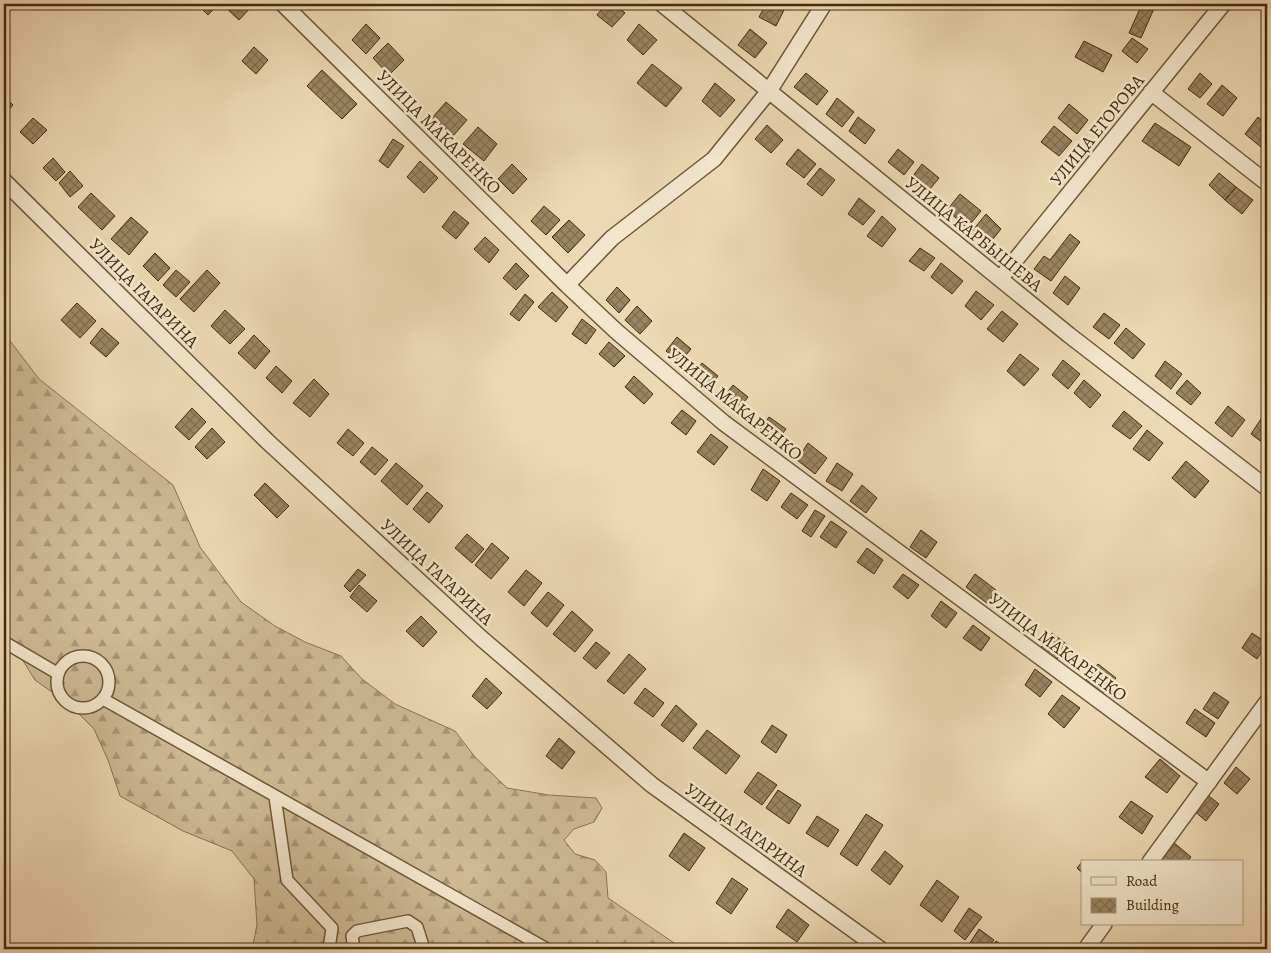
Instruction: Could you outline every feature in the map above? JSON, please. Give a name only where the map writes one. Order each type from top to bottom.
[{"type":"street","name":"УЛИЦА МАКАРЕНКО","points":[[283,4],[567,285],[616,331],[724,423],[1209,782]]},
{"type":"street","name":"УЛИЦА КАРБЫШЕВА","points":[[662,4],[1069,335],[1267,488]]},
{"type":"street","points":[[567,285],[612,238],[714,158],[769,91],[824,4]]},
{"type":"street","name":"УЛИЦА ЕГОРОВА","points":[[1000,279],[1222,4]]},
{"type":"street","points":[[1151,92],[1267,183]]},
{"type":"street","name":"УЛИЦА ГАГАРИНА","points":[[4,182],[267,441],[481,638],[652,784],[880,949]]},
{"type":"street","points":[[4,642],[57,673]]},
{"type":"street","points":[[76,656],[90,656],[101,663],[108,674],[109,687],[103,699],[96,705],[86,709],[76,708],[67,704],[60,697],[56,685],[57,673],[65,662],[76,656]]},
{"type":"street","points":[[103,699],[275,798],[547,949]]},
{"type":"street","points":[[1151,860],[1267,702]]},
{"type":"street","points":[[275,798],[287,880],[332,928],[329,949]]},
{"type":"street","points":[[354,949],[352,936],[357,931],[408,921],[417,927],[424,949]]},
{"type":"street","points":[[1086,949],[1103,926]]},
{"type":"green space","points":[[4,333],[39,379],[173,485],[200,547],[241,602],[275,626],[305,642],[341,656],[362,679],[395,704],[455,731],[475,757],[507,788],[549,795],[596,798],[602,808],[594,822],[574,829],[564,840],[575,854],[595,860],[606,872],[608,898],[683,949],[252,949],[257,925],[254,879],[232,851],[183,831],[120,796],[108,760],[94,729],[70,705],[35,680],[4,630]]},
{"type":"building","points":[[197,4],[218,4],[208,15]]},
{"type":"building","points":[[228,4],[250,4],[252,6],[239,20],[225,7]]},
{"type":"building","points":[[606,4],[615,4],[625,13],[612,27],[597,15]]},
{"type":"building","points":[[766,4],[787,4],[776,26],[759,17]]},
{"type":"building","points":[[1142,4],[1156,4],[1141,38],[1129,33]]},
{"type":"building","points":[[366,24],[380,38],[366,54],[352,40]]},
{"type":"building","points":[[639,24],[657,40],[643,55],[627,40]]},
{"type":"building","points":[[750,29],[767,43],[755,58],[738,45]]},
{"type":"building","points":[[1132,38],[1148,49],[1137,63],[1122,51]]},
{"type":"building","points":[[1084,41],[1112,55],[1103,72],[1075,57]]},
{"type":"building","points":[[388,43],[404,60],[389,75],[373,58]]},
{"type":"building","points":[[254,47],[268,60],[256,74],[242,61]]},
{"type":"building","points":[[652,64],[682,88],[666,107],[637,83]]},
{"type":"building","points":[[322,70],[357,104],[342,119],[307,86]]},
{"type":"building","points":[[806,73],[828,91],[817,105],[794,87]]},
{"type":"building","points":[[1200,73],[1212,84],[1200,98],[1188,89]]},
{"type":"building","points":[[715,83],[735,100],[720,117],[702,101]]},
{"type":"building","points":[[1222,85],[1237,98],[1223,116],[1207,104]]},
{"type":"building","points":[[4,96],[13,105],[4,115]]},
{"type":"building","points":[[837,98],[854,112],[842,127],[826,114]]},
{"type":"building","points":[[446,102],[467,120],[453,136],[432,118]]},
{"type":"building","points":[[1069,104],[1088,120],[1077,134],[1058,118]]},
{"type":"building","points":[[858,117],[875,130],[865,144],[849,131]]},
{"type":"building","points":[[1258,117],[1267,125],[1267,139],[1261,147],[1245,134]]},
{"type":"building","points":[[33,118],[47,130],[33,144],[20,132]]},
{"type":"building","points":[[1155,123],[1191,147],[1179,166],[1142,141]]},
{"type":"building","points":[[767,125],[783,140],[771,153],[755,139]]},
{"type":"building","points":[[1054,126],[1072,141],[1059,156],[1041,142]]},
{"type":"building","points":[[478,127],[497,144],[484,161],[463,144]]},
{"type":"building","points":[[393,139],[404,146],[388,168],[379,161]]},
{"type":"building","points":[[798,149],[816,164],[804,178],[786,164]]},
{"type":"building","points":[[898,149],[914,162],[904,175],[888,162]]},
{"type":"building","points":[[53,158],[65,172],[56,181],[43,168]]},
{"type":"building","points":[[420,161],[438,178],[424,193],[407,177]]},
{"type":"building","points":[[512,164],[527,179],[513,194],[498,179]]},
{"type":"building","points":[[922,164],[939,178],[926,194],[909,181]]},
{"type":"building","points":[[820,168],[835,180],[822,196],[807,184]]},
{"type":"building","points":[[70,171],[83,186],[70,197],[59,183]]},
{"type":"building","points":[[1219,173],[1236,187],[1225,200],[1209,185]]},
{"type":"building","points":[[1236,187],[1253,200],[1242,214],[1225,200]]},
{"type":"building","points":[[91,193],[115,216],[102,230],[78,207]]},
{"type":"building","points":[[960,194],[981,211],[967,228],[947,210]]},
{"type":"building","points":[[859,198],[875,211],[863,225],[848,214]]},
{"type":"building","points":[[544,206],[560,220],[546,235],[531,221]]},
{"type":"building","points":[[454,211],[469,223],[456,239],[442,227]]},
{"type":"building","points":[[986,214],[1001,229],[989,244],[973,230]]},
{"type":"building","points":[[882,216],[896,229],[882,247],[867,236]]},
{"type":"building","points":[[131,217],[148,232],[129,255],[111,239]]},
{"type":"building","points":[[569,220],[585,235],[568,253],[552,237]]},
{"type":"building","points":[[1070,234],[1080,242],[1051,281],[1034,269],[1044,256],[1050,260]]},
{"type":"building","points":[[485,237],[499,250],[489,263],[474,249]]},
{"type":"building","points":[[920,248],[935,258],[924,271],[909,261]]},
{"type":"building","points":[[155,253],[170,268],[158,281],[143,266]]},
{"type":"building","points":[[516,263],[529,276],[516,290],[503,278]]},
{"type":"building","points":[[941,263],[963,281],[952,294],[931,277]]},
{"type":"building","points":[[176,270],[190,282],[176,297],[163,285]]},
{"type":"building","points":[[207,270],[220,283],[194,312],[180,299]]},
{"type":"building","points":[[1065,276],[1080,288],[1068,305],[1053,293]]},
{"type":"building","points":[[617,287],[630,300],[619,313],[606,300]]},
{"type":"building","points":[[976,291],[994,305],[981,320],[965,306]]},
{"type":"building","points":[[552,292],[568,307],[556,322],[538,307]]},
{"type":"building","points":[[525,294],[534,302],[519,321],[510,314]]},
{"type":"building","points":[[77,303],[96,321],[80,338],[61,320]]},
{"type":"building","points":[[637,306],[652,321],[640,334],[625,320]]},
{"type":"building","points":[[225,310],[245,329],[230,344],[211,326]]},
{"type":"building","points":[[1002,311],[1018,324],[1003,342],[987,329]]},
{"type":"building","points":[[1104,313],[1120,325],[1109,339],[1093,327]]},
{"type":"building","points":[[582,319],[596,330],[586,344],[572,334]]},
{"type":"building","points":[[102,328],[119,343],[106,357],[90,343]]},
{"type":"building","points":[[1126,328],[1145,344],[1133,359],[1114,343]]},
{"type":"building","points":[[254,335],[270,351],[255,369],[238,353]]},
{"type":"building","points":[[677,337],[691,349],[680,362],[666,351]]},
{"type":"building","points":[[609,342],[625,356],[614,367],[599,354]]},
{"type":"building","points":[[1020,354],[1039,369],[1024,386],[1007,371]]},
{"type":"building","points":[[1063,360],[1080,374],[1068,389],[1052,375]]},
{"type":"building","points":[[1165,361],[1182,374],[1171,389],[1155,376]]},
{"type":"building","points":[[702,363],[718,376],[707,390],[692,377]]},
{"type":"building","points":[[276,366],[292,381],[282,393],[266,378]]},
{"type":"building","points":[[634,376],[653,394],[644,404],[625,387]]},
{"type":"building","points":[[314,379],[329,394],[310,417],[293,403]]},
{"type":"building","points":[[1084,380],[1101,395],[1090,408],[1074,393]]},
{"type":"building","points":[[1187,380],[1201,393],[1191,405],[1176,393]]},
{"type":"building","points":[[733,385],[748,397],[737,411],[722,399]]},
{"type":"building","points":[[1228,406],[1245,420],[1232,437],[1215,423]]},
{"type":"building","points":[[192,408],[206,422],[189,440],[175,427]]},
{"type":"building","points":[[682,410],[696,421],[686,435],[671,423]]},
{"type":"building","points":[[1124,411],[1142,426],[1130,439],[1112,426]]},
{"type":"building","points":[[1263,416],[1267,419],[1267,446],[1251,434]]},
{"type":"building","points":[[769,417],[786,429],[775,443],[759,431]]},
{"type":"building","points":[[212,428],[225,442],[207,459],[195,447]]},
{"type":"building","points":[[348,429],[364,443],[353,456],[337,443]]},
{"type":"building","points":[[1147,430],[1163,443],[1149,461],[1133,449]]},
{"type":"building","points":[[711,434],[728,447],[714,465],[697,452]]},
{"type":"building","points":[[808,443],[827,458],[815,474],[797,460]]},
{"type":"building","points":[[372,447],[388,460],[375,475],[360,462]]},
{"type":"building","points":[[1186,461],[1209,481],[1195,498],[1172,478]]},
{"type":"building","points":[[396,463],[423,486],[407,505],[381,481]]},
{"type":"building","points":[[837,463],[853,474],[842,491],[826,481]]},
{"type":"building","points":[[763,469],[780,481],[767,501],[751,490]]},
{"type":"building","points":[[265,483],[289,506],[277,518],[254,495]]},
{"type":"building","points":[[862,485],[877,498],[866,513],[850,501]]},
{"type":"building","points":[[427,492],[443,506],[429,523],[413,509]]},
{"type":"building","points":[[791,493],[808,505],[797,519],[781,507]]},
{"type":"building","points":[[815,510],[825,516],[811,537],[802,531]]},
{"type":"building","points":[[831,521],[847,532],[836,548],[820,537]]},
{"type":"building","points":[[921,530],[937,542],[926,558],[910,547]]},
{"type":"building","points":[[467,534],[484,549],[472,563],[455,548]]},
{"type":"building","points":[[492,543],[509,558],[491,579],[475,565]]},
{"type":"building","points":[[867,548],[883,560],[874,574],[857,562]]},
{"type":"building","points":[[358,569],[366,575],[350,592],[344,586]]},
{"type":"building","points":[[526,570],[542,583],[524,606],[508,592]]},
{"type":"building","points":[[903,574],[919,585],[908,599],[893,587]]},
{"type":"building","points":[[975,574],[996,590],[988,604],[966,587]]},
{"type":"building","points":[[359,585],[377,601],[367,612],[350,597]]},
{"type":"building","points":[[548,592],[564,605],[547,627],[531,613]]},
{"type":"building","points":[[941,601],[957,613],[946,628],[931,616]]},
{"type":"building","points":[[572,611],[593,630],[575,652],[553,634]]},
{"type":"building","points":[[421,616],[437,632],[423,647],[406,631]]},
{"type":"building","points":[[973,625],[990,638],[981,651],[963,638]]},
{"type":"building","points":[[1052,633],[1069,646],[1056,660],[1041,647]]},
{"type":"building","points":[[1252,633],[1267,643],[1257,659],[1242,648]]},
{"type":"building","points":[[596,642],[610,653],[596,669],[583,658]]},
{"type":"building","points":[[629,654],[646,669],[624,694],[607,681]]},
{"type":"building","points":[[1098,664],[1116,678],[1103,694],[1086,680]]},
{"type":"building","points":[[1035,669],[1052,682],[1040,697],[1025,685]]},
{"type":"building","points":[[486,678],[502,693],[487,709],[472,696]]},
{"type":"building","points":[[645,688],[664,703],[653,717],[634,703]]},
{"type":"building","points":[[1214,692],[1229,702],[1218,719],[1203,709]]},
{"type":"building","points":[[1062,695],[1080,708],[1064,728],[1048,714]]},
{"type":"building","points":[[676,705],[697,724],[683,742],[661,725]]},
{"type":"building","points":[[1195,709],[1215,723],[1206,737],[1186,723]]},
{"type":"building","points":[[772,725],[787,735],[776,753],[761,742]]},
{"type":"building","points":[[707,730],[740,756],[726,774],[693,748]]},
{"type":"building","points":[[559,738],[575,752],[562,769],[546,756]]},
{"type":"building","points":[[1160,759],[1180,776],[1167,793],[1145,777]]},
{"type":"building","points":[[1236,767],[1250,779],[1237,794],[1224,783]]},
{"type":"building","points":[[758,772],[777,785],[762,805],[744,792]]},
{"type":"building","points":[[778,790],[801,805],[789,824],[766,808]]},
{"type":"building","points":[[1205,793],[1219,804],[1206,821],[1193,810]]},
{"type":"building","points":[[1131,801],[1153,816],[1142,834],[1119,817]]},
{"type":"building","points":[[866,814],[883,825],[857,866],[840,854]]},
{"type":"building","points":[[817,816],[839,830],[828,847],[806,833]]},
{"type":"building","points":[[684,833],[705,848],[689,871],[669,856]]},
{"type":"building","points":[[1173,842],[1191,857],[1189,860],[1160,860]]},
{"type":"building","points":[[885,851],[903,866],[890,885],[871,870]]},
{"type":"building","points":[[1081,863],[1081,872],[1077,868]]},
{"type":"building","points":[[732,878],[748,889],[731,914],[716,903]]},
{"type":"building","points":[[937,880],[959,897],[942,922],[920,905]]},
{"type":"building","points":[[969,908],[982,917],[965,940],[954,931]]},
{"type":"building","points":[[788,909],[809,925],[797,942],[776,927]]},
{"type":"building","points":[[979,929],[994,940],[987,949],[979,949],[970,943]]},
{"type":"building","points":[[996,941],[1008,949],[991,949]]}]
